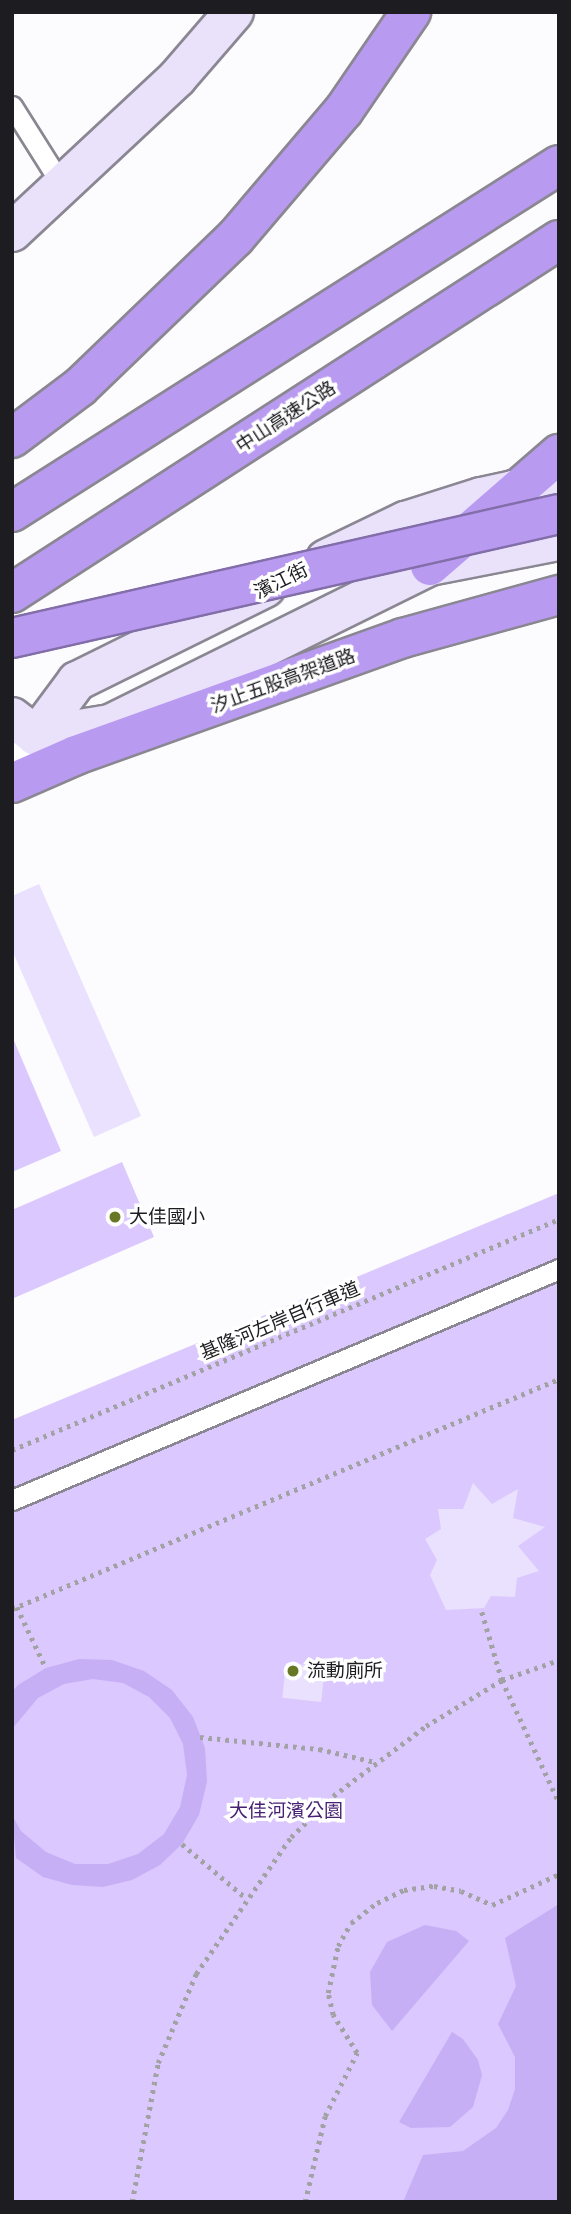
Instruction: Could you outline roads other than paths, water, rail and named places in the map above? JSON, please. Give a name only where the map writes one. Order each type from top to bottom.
[{"type":"highway","points":[[12,438],[80,387],[235,238],[336,120],[411,12]]},
{"type":"highway","points":[[12,512],[559,165]]},
{"type":"highway","name":"中山高速公路","points":[[12,593],[559,240]]},
{"type":"highway","points":[[430,566],[513,490],[559,454]]},
{"type":"highway","points":[[12,638],[559,514]]},
{"type":"highway","name":"汐止五股高架道路","points":[[12,783],[76,755],[403,638],[559,595]]},
{"type":"main road","points":[[12,232],[64,187],[177,78],[234,12]]},
{"type":"main road","name":"濱江街","points":[[20,736],[77,681],[405,521],[513,490],[559,492]]},
{"type":"main road","name":"濱江街","points":[[20,736],[110,724],[430,566],[559,541]]},
{"type":"lane","points":[[12,106],[64,187]]},
{"type":"lane","points":[[12,1500],[559,1269]]},
{"type":"place","name":"大佳國小","points":[[115,1217]]},
{"type":"place","name":"流動廁所","points":[[293,1671]]},
{"type":"park label","name":"大佳河濱公園","points":[[286,1811]]}]
